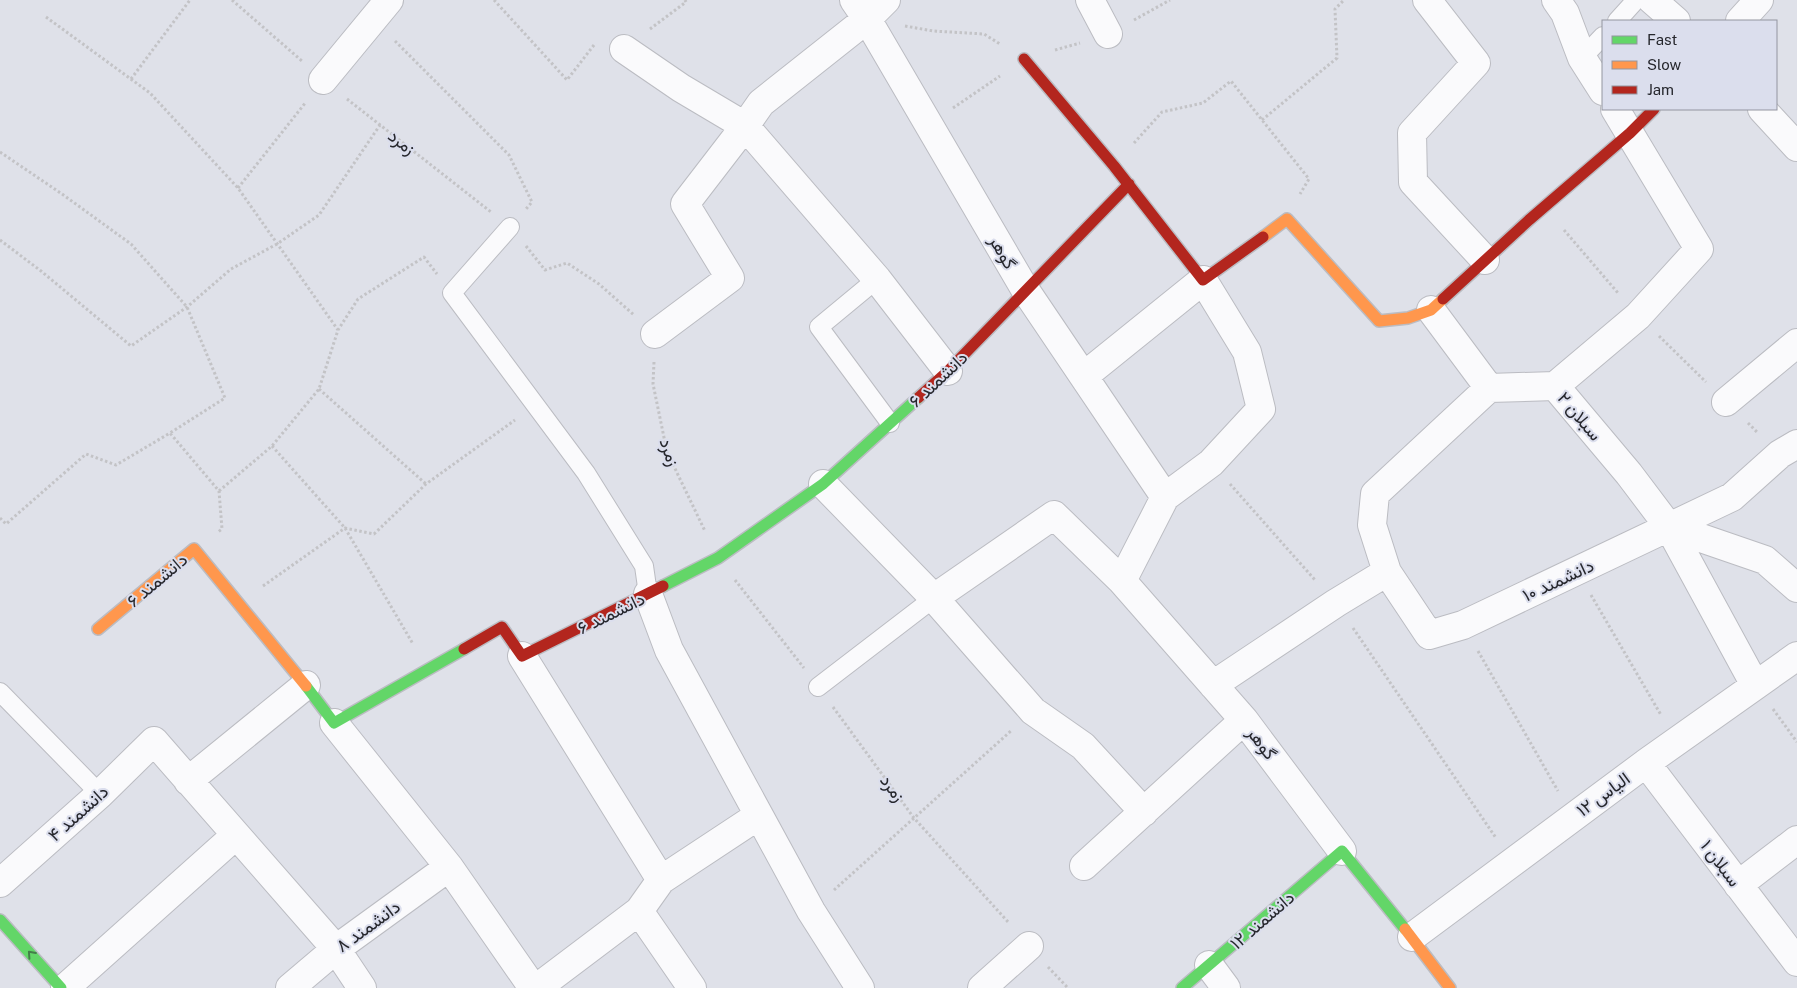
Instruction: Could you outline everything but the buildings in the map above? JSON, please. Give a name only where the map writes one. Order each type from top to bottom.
[{"type":"street","points":[[1090,0],[1108,34]]},
{"type":"street","points":[[1427,0],[1476,63],[1412,133],[1413,182],[1485,260]]},
{"type":"street","points":[[1556,0],[1565,13],[1582,58],[1602,89]]},
{"type":"street","points":[[1652,0],[1675,20]]},
{"type":"street","points":[[1741,20],[1759,0]]},
{"type":"street","points":[[655,334],[730,278],[685,204],[761,103],[869,6]]},
{"type":"street","name":"گوهر","points":[[869,6],[928,125],[1026,292],[1165,496]]},
{"type":"street","points":[[323,80],[381,10]]},
{"type":"street","points":[[624,49],[681,88],[745,126],[877,280],[948,371]]},
{"type":"street","points":[[1024,59],[1114,166],[1203,280],[1247,352],[1261,409],[1211,463],[1165,496],[1122,581]]},
{"type":"street","points":[[1555,386],[1638,316],[1699,249],[1616,110]]},
{"type":"street","points":[[1084,376],[1203,280],[1287,219],[1378,321],[1408,318],[1431,310],[1544,206],[1630,133],[1653,110]]},
{"type":"street","points":[[1763,110],[1797,147]]},
{"type":"street","name":"دانشمند ۶","points":[[522,656],[718,558],[823,484],[948,371],[1128,184]]},
{"type":"street","points":[[1213,685],[1336,603],[1387,572],[1372,525],[1375,494],[1489,388],[1431,310]]},
{"type":"street","points":[[1726,402],[1797,343]]},
{"type":"street","name":"سبلان ۲","points":[[1489,388],[1555,386],[1629,474],[1669,527],[1755,685]]},
{"type":"street","name":"دانشمند ۱۰","points":[[1387,572],[1429,635],[1463,625],[1732,497],[1780,454],[1797,444]]},
{"type":"street","points":[[823,484],[934,598],[1033,711],[1083,746],[1144,812]]},
{"type":"street","name":"گوهر","points":[[934,598],[1054,515],[1122,581],[1244,720],[1342,851],[1412,937],[1450,988]]},
{"type":"street","points":[[1669,527],[1764,560],[1797,588]]},
{"type":"street","name":"دانشمند ۶","points":[[98,630],[194,549],[306,685],[334,723]]},
{"type":"street","points":[[648,594],[669,650],[758,816],[810,911],[860,988]]},
{"type":"street","points":[[534,988],[449,867],[334,723],[502,627],[522,656],[661,880]]},
{"type":"street","name":"الیاس ۱۲","points":[[1412,937],[1676,741],[1797,656]]},
{"type":"street","points":[[306,685],[188,780],[336,949],[362,988]]},
{"type":"street","points":[[1084,866],[1244,720]]},
{"type":"street","name":"دانشمند ۴","points":[[0,883],[100,794],[154,741],[188,780]]},
{"type":"street","name":"سبلان ۱","points":[[1646,763],[1797,962]]},
{"type":"street","points":[[537,988],[639,911],[661,880],[758,816]]},
{"type":"street","points":[[65,988],[236,835]]},
{"type":"street","points":[[1738,884],[1797,840]]},
{"type":"street","name":"دانشمند ۱۲","points":[[1182,988],[1342,851]]},
{"type":"street","name":"دانشمند ۸","points":[[290,988],[336,949],[449,867]]},
{"type":"street","points":[[639,911],[692,988]]},
{"type":"street","points":[[0,920],[61,988]]},
{"type":"street","points":[[982,988],[1029,946]]},
{"type":"street","points":[[1209,966],[1226,988]]},
{"type":"lane","points":[[1618,20],[1636,0]]},
{"type":"lane","points":[[1582,58],[1602,37]]},
{"type":"lane","points":[[510,227],[452,293],[586,473],[644,566],[648,594]]},
{"type":"lane","points":[[877,280],[819,327],[890,423]]},
{"type":"lane","points":[[818,687],[934,598]]},
{"type":"lane","points":[[0,692],[100,794]]},
{"type":"path","points":[[131,79],[190,0]]},
{"type":"path","name":"زمرد","points":[[232,0],[323,80],[510,227],[546,270],[567,262],[599,284],[655,334],[653,384],[667,452],[718,558],[818,687],[914,818],[1068,988]]},
{"type":"path","points":[[494,0],[566,80],[594,45],[624,49],[686,2],[685,0]]},
{"type":"path","points":[[1262,120],[1337,58],[1335,9],[1344,0]]},
{"type":"path","points":[[869,6],[933,31],[984,34],[1024,59],[928,125]]},
{"type":"path","points":[[381,10],[509,155],[532,202],[510,227]]},
{"type":"path","points":[[46,17],[150,93],[238,188],[338,330]]},
{"type":"path","points":[[238,188],[323,80]]},
{"type":"path","points":[[1114,166],[1162,112],[1203,103],[1231,81],[1309,179],[1287,219]]},
{"type":"path","points":[[0,240],[42,271],[131,346],[187,307],[231,269],[277,244],[319,215],[380,125]]},
{"type":"path","points":[[0,152],[131,244],[187,307],[224,398],[170,433],[116,464],[86,454],[6,524],[0,518]]},
{"type":"path","points":[[1544,206],[1638,316]]},
{"type":"path","points":[[219,491],[272,446],[320,390],[338,330],[358,299],[424,257],[452,293]]},
{"type":"path","points":[[320,390],[426,484]]},
{"type":"path","points":[[238,604],[345,528],[374,534],[426,484],[536,406]]},
{"type":"path","points":[[170,433],[219,491],[222,529],[194,549]]},
{"type":"path","points":[[272,446],[345,528],[428,668]]},
{"type":"path","points":[[1211,463],[1336,603],[1512,862]]},
{"type":"path","points":[[1577,571],[1676,741]]},
{"type":"path","points":[[1463,625],[1572,817]]},
{"type":"path","points":[[1755,685],[1797,742]]},
{"type":"path","points":[[810,911],[1033,711]]},
{"type":"traffic: fast","points":[[663,586],[718,558],[823,484],[918,398]]},
{"type":"traffic: fast","points":[[306,686],[334,723],[464,649]]},
{"type":"traffic: fast","points":[[1182,988],[1342,851],[1405,929]]},
{"type":"traffic: fast","points":[[0,920],[61,988]]},
{"type":"traffic: slow","points":[[1263,237],[1287,219],[1379,321],[1408,318],[1431,310],[1443,299]]},
{"type":"traffic: slow","points":[[98,629],[194,549],[306,686]]},
{"type":"traffic: slow","points":[[1405,929],[1450,988]]},
{"type":"traffic: jam","points":[[1024,59],[1114,166],[1203,280],[1263,237]]},
{"type":"traffic: jam","points":[[1443,299],[1529,220],[1630,133],[1653,110]]},
{"type":"traffic: jam","points":[[918,398],[948,371],[1129,184]]},
{"type":"traffic: jam","points":[[464,649],[502,627],[522,656],[663,586]]}]
